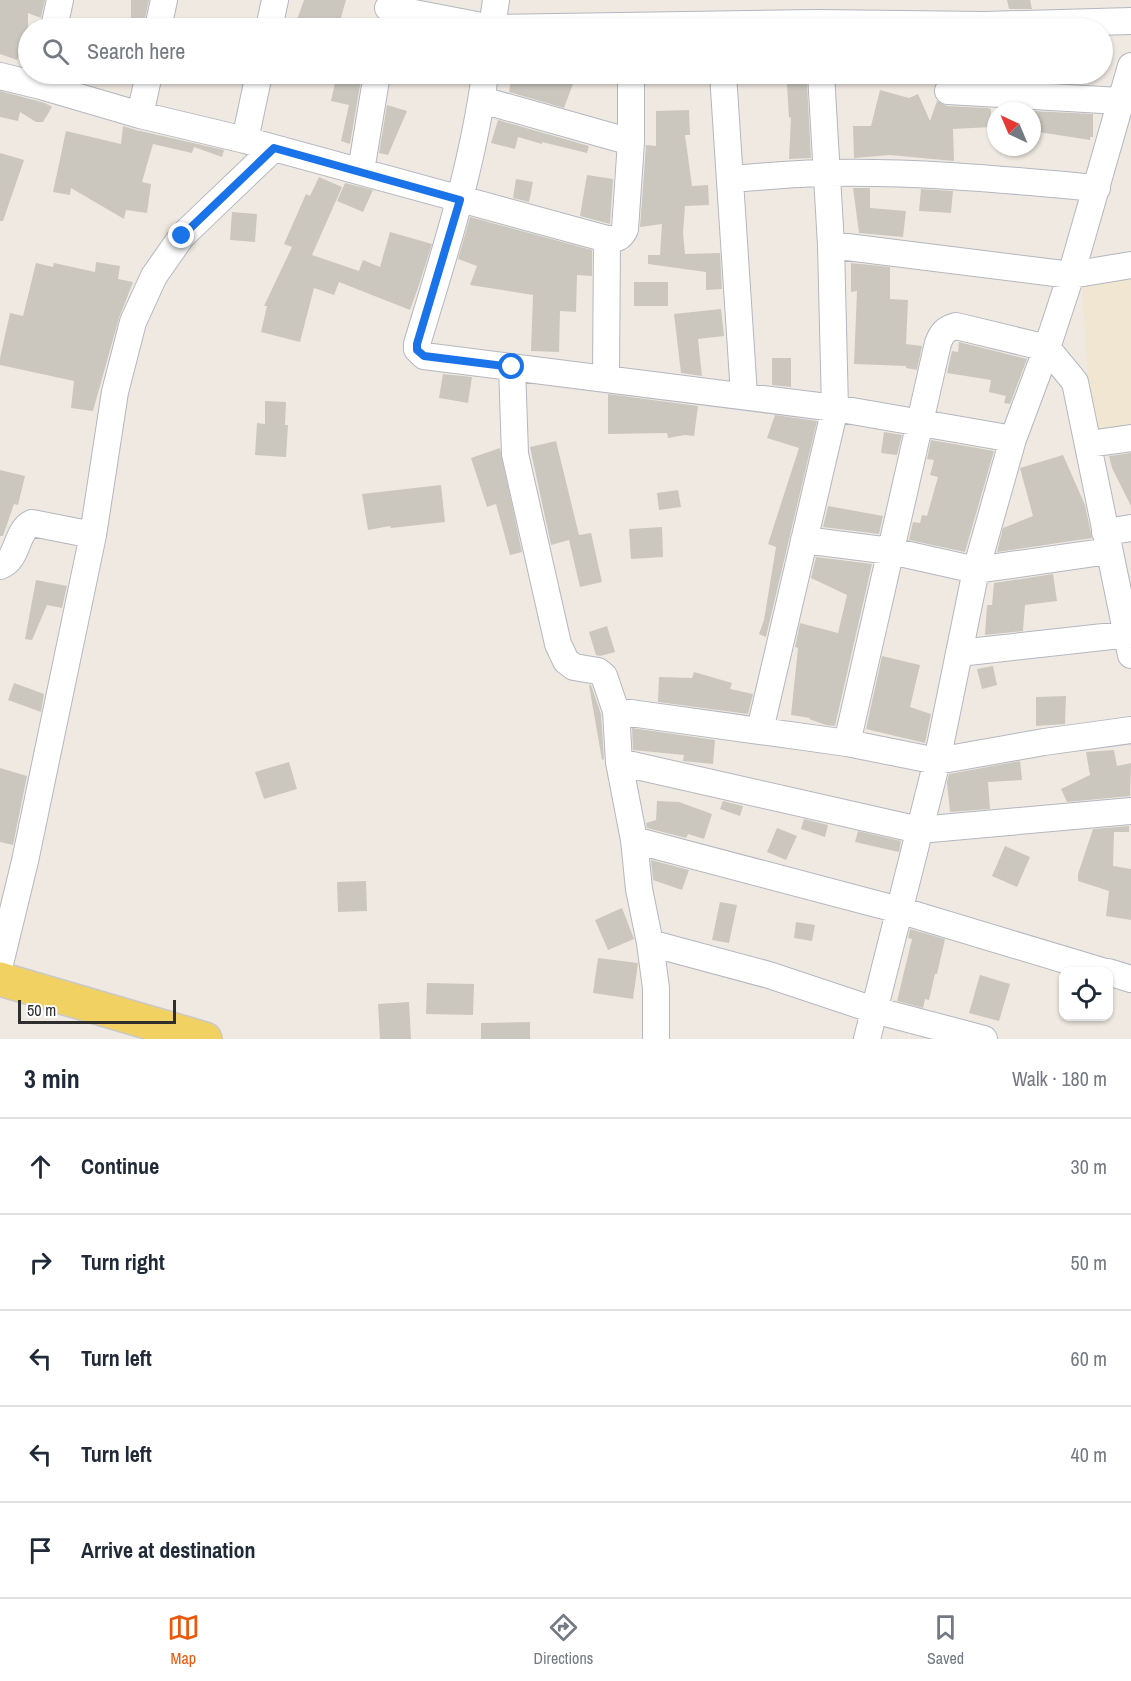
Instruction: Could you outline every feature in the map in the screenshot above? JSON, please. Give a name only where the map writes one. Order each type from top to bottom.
[{"type":"main road","points":[[0,979],[205,1039]]},
{"type":"street","points":[[56,18],[60,0]]},
{"type":"street","points":[[160,18],[164,0]]},
{"type":"street","points":[[271,18],[275,0]]},
{"type":"street","points":[[493,18],[496,0]]},
{"type":"street","points":[[387,12],[426,18]]},
{"type":"street","points":[[1113,21],[1131,21]]},
{"type":"street","points":[[867,1039],[937,761],[976,570],[1013,439],[1047,348],[1097,188],[1120,140],[1120,101],[1131,66]]},
{"type":"street","points":[[0,76],[18,78]]},
{"type":"street","points":[[54,84],[140,115],[245,140],[607,239],[617,239],[622,236],[625,229],[632,142],[631,84]]},
{"type":"street","points":[[140,115],[147,84]]},
{"type":"street","points":[[245,140],[257,84]]},
{"type":"street","points":[[361,171],[375,84]]},
{"type":"street","points":[[484,84],[460,200],[417,344],[417,350],[424,356],[744,395],[835,408],[1013,439]]},
{"type":"street","points":[[724,84],[744,395]]},
{"type":"street","points":[[760,730],[835,408],[831,245],[822,84]]},
{"type":"street","points":[[948,91],[1120,101]]},
{"type":"street","points":[[482,100],[632,142]]},
{"type":"street","points":[[0,964],[93,535],[115,392],[133,322],[154,276],[182,236],[274,148]]},
{"type":"street","points":[[731,179],[826,173],[981,178],[1097,188]]},
{"type":"street","points":[[606,379],[607,239]]},
{"type":"street","points":[[831,245],[1071,274],[1131,265]]},
{"type":"street","points":[[847,742],[938,343],[943,332],[956,326],[1047,348],[1075,382],[1107,542],[1130,641],[959,653]]},
{"type":"street","points":[[512,367],[515,454],[558,644],[566,661],[574,667],[598,671],[604,676],[616,711],[619,762],[634,840],[639,889],[656,988],[656,1039]]},
{"type":"street","points":[[1089,444],[1131,438]]},
{"type":"street","points":[[0,566],[10,560],[28,525],[32,523],[93,535]]},
{"type":"street","points":[[804,540],[891,551],[976,570],[1107,542],[1131,528]]},
{"type":"street","points":[[616,711],[847,742],[937,761],[1044,742],[1131,730]]},
{"type":"street","points":[[619,762],[919,830],[1131,811]]},
{"type":"street","points":[[634,840],[899,910],[1090,967]]},
{"type":"street","points":[[650,943],[769,975],[874,1010],[984,1039]]},
{"type":"street","points":[[1113,974],[1131,979]]},
{"type":"shaded area","points":[[1131,275],[1131,426],[1091,432],[1082,282]]},
{"type":"building","points":[[0,0],[45,0],[41,18],[28,13],[28,18],[18,18],[17,60],[0,54]]},
{"type":"building","points":[[131,0],[149,0],[145,18],[131,18]]},
{"type":"building","points":[[304,0],[346,0],[341,18],[298,18]]},
{"type":"building","points":[[1007,0],[1030,0],[1032,9],[1009,9]]},
{"type":"building","points":[[335,84],[360,84],[350,144],[341,141],[349,105],[331,101]]},
{"type":"building","points":[[510,84],[573,84],[564,108],[509,92]]},
{"type":"building","points":[[787,84],[807,84],[811,158],[789,159],[791,117],[789,118]]},
{"type":"building","points":[[880,90],[909,98],[918,94],[930,121],[937,101],[947,106],[987,108],[987,127],[953,129],[954,161],[890,155],[854,158],[853,126],[871,126]]},
{"type":"building","points":[[0,91],[52,107],[43,122],[36,122],[20,112],[18,121],[0,117]]},
{"type":"building","points":[[387,105],[407,111],[388,155],[379,153]]},
{"type":"building","points":[[689,110],[690,135],[685,135],[692,186],[708,185],[709,205],[685,206],[683,233],[685,254],[720,253],[722,289],[706,290],[706,272],[648,264],[648,255],[660,255],[662,224],[640,227],[646,145],[656,146],[656,111]]},
{"type":"building","points":[[1041,111],[1093,114],[1093,137],[1090,137],[1090,140],[1041,132]]},
{"type":"building","points":[[498,120],[589,146],[587,153],[518,137],[515,149],[491,143]]},
{"type":"building","points":[[123,126],[224,150],[222,157],[194,147],[192,153],[153,144],[142,182],[151,184],[147,213],[126,210],[124,219],[71,188],[70,195],[53,192],[66,131],[121,144]]},
{"type":"building","points":[[0,153],[24,160],[3,221],[0,221]]},
{"type":"building","points":[[587,175],[613,179],[610,224],[580,216]]},
{"type":"building","points":[[319,177],[342,187],[312,255],[359,271],[363,260],[380,267],[390,232],[432,244],[410,310],[339,282],[334,295],[314,288],[300,342],[261,332],[267,306],[264,306],[292,247],[284,244],[306,194],[310,196]]},
{"type":"building","points":[[516,179],[533,182],[529,202],[513,198]]},
{"type":"building","points":[[345,183],[373,190],[363,212],[337,201]]},
{"type":"building","points":[[853,188],[870,188],[870,208],[906,211],[903,237],[859,233]]},
{"type":"building","points":[[921,189],[953,191],[951,213],[919,211]]},
{"type":"building","points":[[232,212],[257,214],[255,242],[230,240]]},
{"type":"building","points":[[470,217],[592,250],[592,276],[577,275],[576,312],[560,311],[559,352],[531,351],[533,295],[470,285],[477,266],[458,259]]},
{"type":"building","points":[[96,262],[120,266],[118,279],[133,282],[119,318],[93,411],[71,408],[74,381],[0,365],[0,358],[10,313],[23,316],[36,263],[53,267],[54,263],[95,272]]},
{"type":"building","points":[[851,263],[890,267],[890,299],[908,300],[906,344],[922,346],[917,370],[906,368],[906,366],[854,364],[857,291],[851,292]]},
{"type":"building","points":[[634,282],[668,282],[668,306],[634,306]]},
{"type":"building","points":[[721,309],[724,336],[698,339],[702,376],[681,373],[674,314]]},
{"type":"building","points":[[959,342],[1027,359],[1010,404],[1004,403],[1006,396],[989,392],[991,380],[947,373],[952,351],[958,352]]},
{"type":"building","points":[[772,358],[791,358],[791,387],[772,385]]},
{"type":"building","points":[[443,374],[472,377],[468,403],[439,398]]},
{"type":"building","points":[[608,394],[698,406],[694,436],[668,438],[667,433],[608,434]]},
{"type":"building","points":[[265,401],[286,402],[285,425],[288,425],[286,457],[255,455],[257,423],[265,424]]},
{"type":"building","points":[[775,415],[817,421],[766,637],[759,634],[764,620],[776,547],[768,544],[799,448],[767,438]]},
{"type":"building","points":[[884,432],[902,435],[897,455],[881,453]]},
{"type":"building","points":[[931,440],[994,451],[965,552],[909,540],[913,522],[920,523],[922,515],[927,516],[938,477],[930,475],[934,460],[927,459]]},
{"type":"building","points":[[556,441],[579,535],[591,533],[602,582],[580,587],[569,540],[551,545],[530,447]]},
{"type":"building","points":[[500,448],[522,552],[510,555],[496,504],[487,507],[471,458]]},
{"type":"building","points":[[1131,453],[1131,506],[1112,468],[1109,456]]},
{"type":"building","points":[[1063,455],[1085,505],[1092,538],[997,552],[1003,528],[1033,516],[1020,468]]},
{"type":"building","points":[[0,470],[25,476],[18,505],[14,504],[3,536],[0,536]]},
{"type":"building","points":[[441,485],[445,522],[368,530],[362,494]]},
{"type":"building","points":[[678,490],[681,507],[659,510],[657,493]]},
{"type":"building","points":[[828,506],[883,516],[879,534],[823,527]]},
{"type":"building","points":[[662,527],[663,557],[631,559],[629,529]]},
{"type":"building","points":[[816,557],[872,564],[835,726],[791,715],[798,648],[795,647],[800,623],[838,633],[847,595],[811,578]]},
{"type":"building","points":[[1053,574],[1057,601],[1025,605],[1023,631],[985,635],[987,605],[992,605],[994,583]]},
{"type":"building","points":[[36,580],[67,586],[62,608],[47,605],[32,640],[25,639]]},
{"type":"building","points":[[607,626],[615,652],[596,655],[589,632]]},
{"type":"building","points":[[882,656],[920,665],[910,707],[931,714],[925,743],[866,729]]},
{"type":"building","points":[[993,666],[997,685],[982,689],[977,669]]},
{"type":"building","points":[[694,672],[732,683],[730,689],[753,694],[748,714],[658,702],[659,677],[692,678]]},
{"type":"building","points":[[14,683],[44,694],[41,712],[8,700]]},
{"type":"building","points":[[589,685],[591,685],[601,714],[604,759],[602,760]]},
{"type":"building","points":[[1066,696],[1065,724],[1036,726],[1036,697]]},
{"type":"building","points":[[632,728],[715,740],[713,764],[683,761],[684,755],[633,750]]},
{"type":"building","points":[[1114,750],[1117,766],[1131,763],[1130,796],[1067,802],[1061,789],[1090,775],[1086,752]]},
{"type":"building","points":[[1020,761],[1022,780],[988,782],[990,809],[950,812],[947,782],[949,774]]},
{"type":"building","points":[[289,762],[297,789],[264,799],[255,772]]},
{"type":"building","points":[[0,768],[27,776],[13,845],[0,842]]},
{"type":"building","points":[[657,801],[679,802],[712,814],[704,839],[688,834],[686,838],[647,828],[646,823],[656,820]]},
{"type":"building","points":[[723,801],[743,806],[740,816],[720,809]]},
{"type":"building","points":[[804,819],[828,825],[825,837],[801,829]]},
{"type":"building","points":[[1129,826],[1129,832],[1114,832],[1113,866],[1131,869],[1131,920],[1106,916],[1109,891],[1078,881],[1078,874],[1093,829]]},
{"type":"building","points":[[777,828],[797,836],[786,860],[767,852]]},
{"type":"building","points":[[858,831],[901,841],[899,852],[855,842]]},
{"type":"building","points":[[1005,846],[1030,857],[1017,887],[992,876]]},
{"type":"building","points":[[651,860],[689,870],[682,890],[653,880]]},
{"type":"building","points":[[366,881],[367,911],[338,912],[337,882]]},
{"type":"building","points":[[720,902],[737,905],[729,943],[712,940]]},
{"type":"building","points":[[622,908],[634,939],[608,950],[595,920]]},
{"type":"building","points":[[796,922],[815,925],[812,941],[794,938]]},
{"type":"building","points":[[910,929],[945,939],[929,1000],[925,999],[923,1008],[897,1001],[912,939],[908,938]]},
{"type":"building","points":[[598,958],[638,963],[633,999],[593,993]]},
{"type":"building","points":[[980,975],[1010,984],[999,1021],[969,1013]]},
{"type":"building","points":[[427,983],[474,984],[473,1015],[426,1014]]},
{"type":"building","points":[[409,1002],[411,1039],[380,1039],[378,1004]]},
{"type":"building","points":[[530,1022],[530,1039],[481,1039],[481,1023]]},
{"type":"route","points":[[182,236],[274,148],[460,200],[417,350],[424,356],[512,367]]}]
